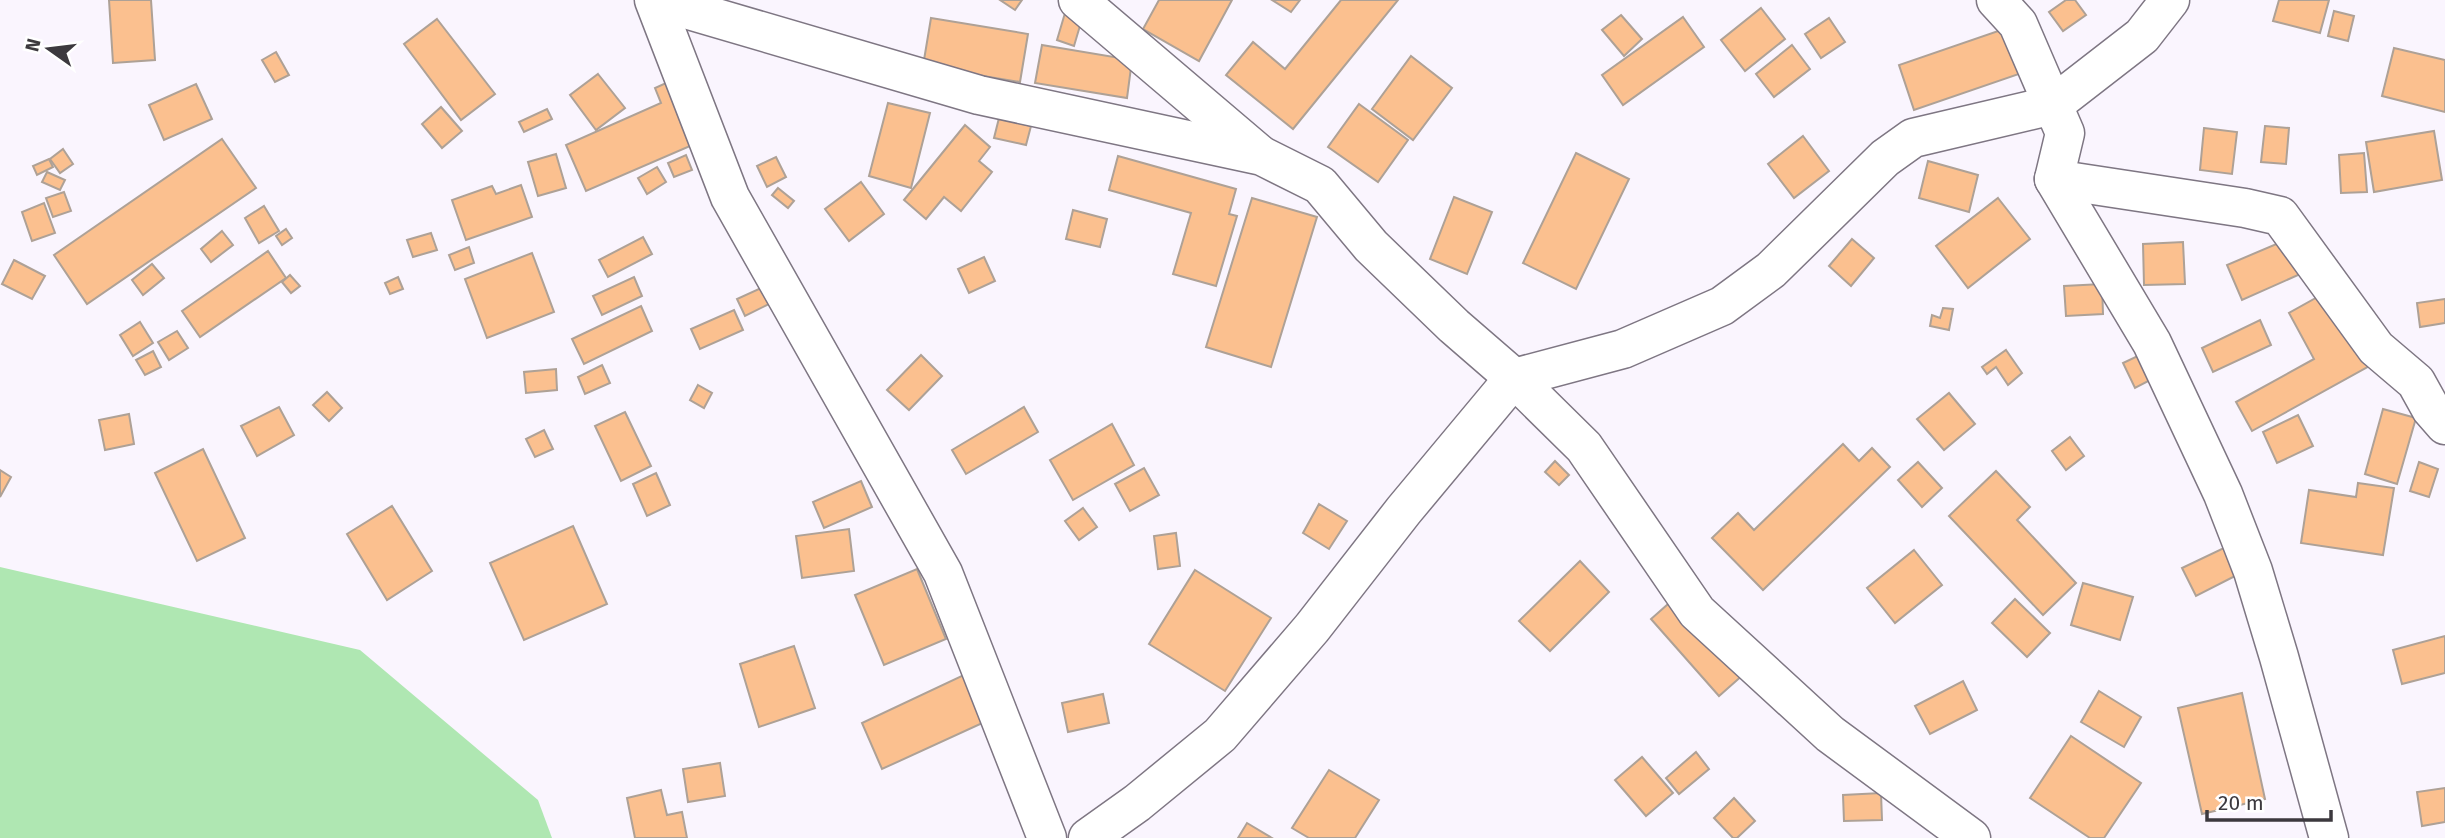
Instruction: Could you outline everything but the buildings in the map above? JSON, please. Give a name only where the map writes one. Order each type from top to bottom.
[{"type":"street","points":[[655,0],[979,95],[1262,156]]},
{"type":"street","points":[[655,0],[730,197],[943,573],[1046,838]]},
{"type":"street","points":[[1078,0],[1262,156],[1320,185],[1371,246],[1454,326],[1514,378],[1584,447],[1697,612],[1830,734],[1971,838]]},
{"type":"street","points":[[1996,0],[2018,24],[2065,133],[2054,179],[2152,343],[2223,494],[2253,571],[2280,657],[2329,838]]},
{"type":"street","points":[[1087,838],[1137,803],[1220,735],[1312,628],[1404,510],[1514,378],[1623,349],[1722,306],[1771,270],[1885,158],[1913,138],[2053,104],[2142,36],[2170,0]]},
{"type":"street","points":[[2054,179],[2245,208],[2280,216],[2376,348],[2416,382],[2431,410],[2445,425]]},
{"type":"green space","points":[[0,567],[360,650],[538,800],[552,838],[0,838]]}]
